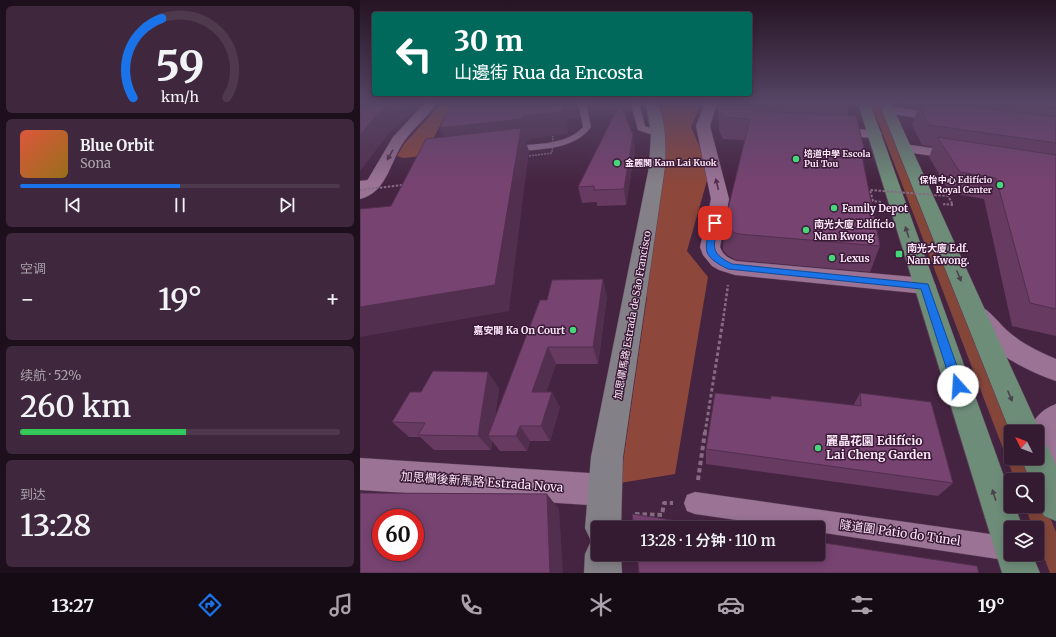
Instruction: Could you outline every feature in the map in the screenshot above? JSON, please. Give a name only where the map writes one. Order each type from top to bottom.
[{"type":"main road","points":[[873,130],[1004,525]]},
{"type":"main road","points":[[897,130],[1022,425]]},
{"type":"main road","points":[[1016,561],[1021,573]]},
{"type":"street","points":[[360,194],[366,191],[375,182],[398,140],[407,130]]},
{"type":"street","name":"加思欄馬路 Estrada de São Francisco","points":[[604,511],[607,457],[657,167],[658,130]]},
{"type":"street","points":[[712,130],[720,199],[710,247],[711,254],[716,260],[731,267],[925,286]]},
{"type":"street","points":[[820,131],[875,134]]},
{"type":"street","points":[[904,148],[973,158]]},
{"type":"street","points":[[972,306],[982,321],[997,336],[1018,352],[1045,365],[1056,382]]},
{"type":"street","points":[[1046,480],[1040,458],[1040,440],[1046,426],[1056,418]]},
{"type":"street","name":"加思欄後新馬路 Estrada Nova","points":[[360,474],[604,511]]},
{"type":"street","points":[[603,561],[603,573]]},
{"type":"street","points":[[1012,573],[1013,561]]},
{"type":"lane","points":[[503,146],[562,142],[579,136],[585,130]]},
{"type":"lane","points":[[646,130],[659,134]]},
{"type":"lane","points":[[360,184],[375,182]]},
{"type":"lane","name":"隧道圍 Pátio do Túnel","points":[[695,503],[1004,548]]},
{"type":"path","points":[[529,156],[552,153],[553,136]]},
{"type":"path","points":[[360,190],[406,185]]},
{"type":"path","points":[[882,202],[873,201],[870,190],[948,196],[953,205],[944,204],[945,206]]},
{"type":"path","points":[[695,503],[731,267]]},
{"type":"path","points":[[604,511],[662,515],[664,503]]},
{"type":"shaded area","points":[[417,130],[438,130],[424,156],[403,158],[397,156],[404,144]]},
{"type":"shaded area","points":[[663,130],[692,130],[710,170],[687,251],[708,277],[675,474],[620,483],[647,297],[637,270],[664,172]]},
{"type":"shaded area","points":[[881,130],[890,130],[1012,425],[1004,425],[1004,451]]},
{"type":"shaded area","points":[[1009,465],[1028,465],[1032,473],[1012,473]]},
{"type":"shaded area","points":[[1044,503],[1056,532],[1056,573],[1050,573],[1044,557],[1044,521],[1030,521],[1028,513],[1044,513]]},
{"type":"building","points":[[360,130],[365,130],[360,135]]},
{"type":"building","points":[[506,130],[521,130],[495,285],[360,307],[360,209],[391,206],[426,139]]},
{"type":"building","points":[[607,130],[631,130],[633,135],[624,189],[594,190],[594,186],[578,187]]},
{"type":"building","points":[[747,130],[859,130],[865,152],[861,151],[880,246],[738,234],[728,230],[724,225]]},
{"type":"building","points":[[962,130],[1056,130],[1056,143]]},
{"type":"building","points":[[937,137],[1056,155],[1056,309],[1030,303],[996,178],[960,172]]},
{"type":"building","points":[[603,279],[593,347],[548,347],[532,392],[552,392],[541,426],[520,426],[516,436],[488,436],[540,300],[547,300],[552,280]]},
{"type":"building","points":[[433,371],[488,372],[478,436],[418,435],[425,423],[392,422],[410,392],[421,392]]},
{"type":"building","name":"麗晶花園 Edifício Lai Cheng Garden","points":[[715,393],[771,399],[771,396],[861,406],[860,393],[931,402],[953,483],[706,449]]},
{"type":"building","points":[[360,493],[547,494],[550,573],[360,573]]},
{"type":"building","points":[[632,514],[679,521],[633,521]]},
{"type":"building","points":[[825,543],[977,566],[979,573],[639,573],[638,561],[825,561]]},
{"type":"place","name":"培道中學 Escola Pui Tou","points":[[796,159]]},
{"type":"place","name":"金麗閣 Kam Lai Kuok","points":[[617,163]]},
{"type":"place","name":"保怡中心 Edifício Royal Center","points":[[1000,185]]},
{"type":"place","name":"Family Depot","points":[[834,208]]},
{"type":"place","name":"南光大廈 Edifício Nam Kwong","points":[[806,230]]},
{"type":"place","name":"南光大廈 Edf. Nam Kwong.","points":[[899,254]]},
{"type":"place","name":"Lexus","points":[[832,258]]},
{"type":"place","name":"嘉安閣 Ka On Court","points":[[573,330]]},
{"type":"place","name":"麗晶花園 Edifício Lai Cheng Garden","points":[[818,448]]},
{"type":"route","points":[[715,223],[710,247],[711,254],[716,260],[731,267],[925,286],[958,386]]}]
